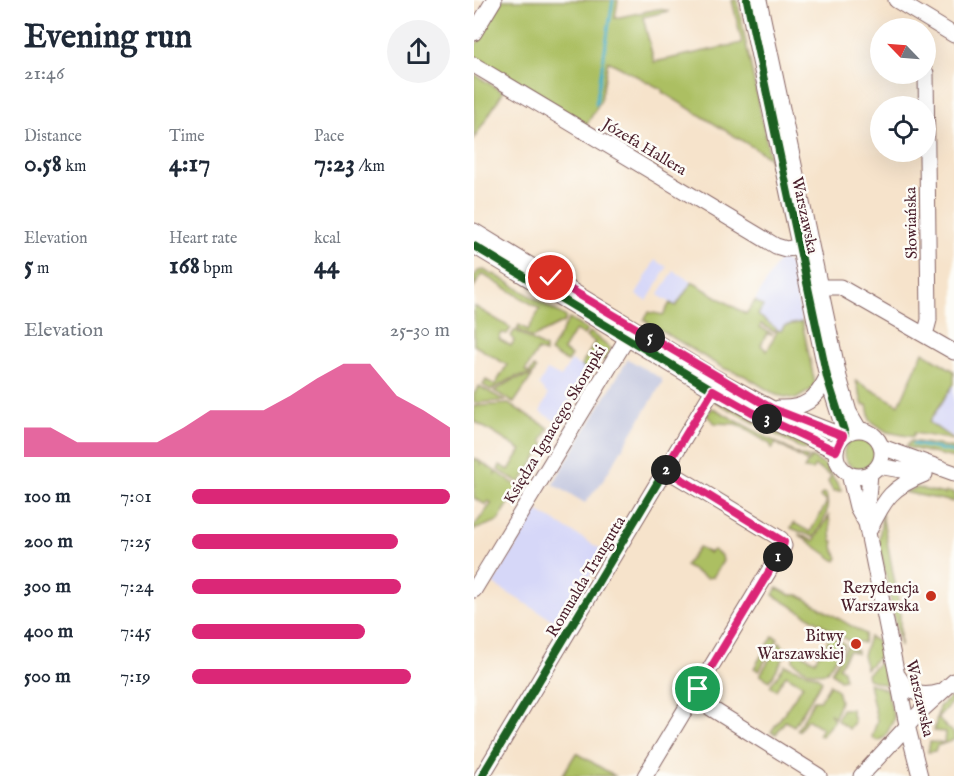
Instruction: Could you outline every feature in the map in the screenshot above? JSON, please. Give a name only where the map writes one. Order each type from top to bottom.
[{"type":"street","points":[[474,33],[494,0]]},
{"type":"street","name":"Warszawska","points":[[747,0],[827,377],[849,433]]},
{"type":"street","name":"Warszawska","points":[[759,0],[841,385],[849,411],[849,433]]},
{"type":"street","points":[[896,0],[918,18]]},
{"type":"street","points":[[923,0],[924,18]]},
{"type":"street","points":[[936,28],[954,35]]},
{"type":"street","name":"Józefa Hallera","points":[[474,65],[776,246],[786,249],[800,248]]},
{"type":"street","name":"Słowiańska","points":[[925,335],[929,320],[926,84]]},
{"type":"street","points":[[474,231],[714,377],[771,408],[849,433],[874,434],[882,447],[949,472]]},
{"type":"street","points":[[474,246],[713,390],[752,412],[836,451]]},
{"type":"street","points":[[820,287],[840,287],[954,352]]},
{"type":"street","name":"Księdza Ignacego Skorupki","points":[[474,590],[627,338]]},
{"type":"street","points":[[771,408],[806,405],[818,394],[827,377]]},
{"type":"street","name":"Romualda Traugutta","points":[[482,776],[713,390]]},
{"type":"street","points":[[849,433],[836,451],[837,462],[849,474],[860,476],[874,470],[925,474],[949,472]]},
{"type":"street","points":[[874,470],[882,447]]},
{"type":"street","points":[[645,776],[782,550],[784,542],[665,469]]},
{"type":"street","name":"Warszawska","points":[[867,528],[874,470]]},
{"type":"street","name":"Warszawska","points":[[849,474],[857,508],[867,528],[907,725],[920,776]]},
{"type":"street","points":[[867,528],[890,493],[904,482],[925,474]]},
{"type":"street","points":[[897,674],[908,689],[918,694],[931,695],[948,686]]},
{"type":"street","points":[[861,776],[907,725],[948,686]]},
{"type":"street","points":[[693,697],[819,776]]},
{"type":"shaded area","points":[[780,258],[790,264],[802,322],[784,326],[781,331],[758,315],[763,306],[755,301]]},
{"type":"shaded area","points":[[655,260],[667,267],[647,301],[636,295]]},
{"type":"shaded area","points":[[674,271],[692,282],[676,306],[658,295]]},
{"type":"shaded area","points":[[628,359],[662,379],[662,383],[602,482],[585,503],[553,484]]},
{"type":"shaded area","points":[[571,361],[587,370],[557,422],[540,412],[548,395],[539,385],[547,370],[561,377]]},
{"type":"shaded area","points":[[954,384],[954,438],[928,422]]},
{"type":"shaded area","points":[[537,511],[604,551],[561,625],[493,584]]},
{"type":"green space","points":[[502,0],[618,0],[615,18],[658,9],[669,11],[643,17],[654,62],[742,43],[732,0],[737,0],[786,235],[769,157],[662,92],[663,90],[608,61],[601,100],[586,126],[474,60],[474,45],[478,42]]},
{"type":"green space","points":[[474,74],[503,92],[474,139]]},
{"type":"green space","points":[[484,270],[566,317],[564,322],[532,338],[517,329],[519,325],[528,330],[540,309],[482,274],[474,287],[474,278],[478,271]]},
{"type":"green space","points":[[692,282],[746,314],[755,301],[763,306],[758,315],[777,329],[774,332],[761,324],[760,327],[773,335],[767,334],[761,345],[767,351],[778,330],[781,331],[784,326],[802,322],[815,384],[811,390],[796,399],[776,395],[745,376],[723,368],[644,320],[649,312],[663,315],[670,303],[676,306]]},
{"type":"green space","points":[[474,306],[511,328],[507,334],[502,333],[499,339],[511,346],[514,341],[511,336],[515,330],[545,348],[545,353],[538,350],[525,371],[529,373],[534,367],[536,369],[533,374],[515,377],[491,390],[483,385],[486,380],[495,385],[507,365],[474,345]]},
{"type":"green space","points":[[569,319],[587,330],[584,335],[575,330],[563,350],[571,356],[567,362],[550,352]]},
{"type":"green space","points":[[590,332],[611,349],[604,361],[595,358],[587,370],[581,366],[595,342],[586,337]]},
{"type":"green space","points":[[923,352],[954,371],[954,384],[929,422],[954,440],[914,433],[913,437],[887,432],[870,420],[867,405],[863,405],[856,381],[899,405]]},
{"type":"green space","points":[[532,376],[514,403],[494,391],[515,379]]},
{"type":"green space","points":[[479,386],[505,401],[474,403],[474,394]]},
{"type":"green space","points":[[719,400],[810,444],[809,448],[804,450],[714,401]]},
{"type":"green space","points":[[509,404],[549,428],[542,441],[545,445],[520,483],[498,470],[500,465],[509,470],[521,450],[474,421],[474,406]]},
{"type":"green space","points":[[713,408],[801,456],[808,457],[806,461],[776,443],[772,449],[770,444],[737,424],[715,423],[706,415]]},
{"type":"green space","points":[[859,438],[870,442],[874,453],[870,464],[859,468],[848,464],[844,453],[848,442]]},
{"type":"green space","points":[[911,441],[954,448],[954,458],[906,447]]},
{"type":"green space","points":[[811,457],[825,465],[842,491],[833,491],[828,482],[831,476],[815,466],[812,470],[804,469]]},
{"type":"green space","points":[[474,458],[481,462],[480,465],[483,463],[496,472],[495,474],[498,473],[519,487],[498,521],[474,530],[474,526],[492,503],[488,501],[486,505],[474,498]]},
{"type":"green space","points":[[917,488],[945,494],[945,492],[954,493],[954,502],[903,492]]},
{"type":"green space","points":[[826,494],[828,506],[827,512],[814,537],[791,528],[794,523],[810,532],[827,502],[820,497]]},
{"type":"green space","points":[[882,514],[900,611],[900,646],[879,542]]},
{"type":"green space","points":[[829,516],[833,547],[838,558],[836,561],[798,534],[814,541]]},
{"type":"green space","points":[[699,547],[709,553],[713,550],[722,556],[723,561],[713,577],[706,578],[685,566]]},
{"type":"green space","points":[[777,588],[790,595],[799,595],[865,634],[863,643],[856,641],[854,644],[773,595]]},
{"type":"green space","points":[[823,631],[845,644],[826,672],[817,673],[800,667],[793,661],[794,651],[803,647],[800,653],[815,661],[819,653],[822,654],[829,638],[822,634]]},
{"type":"green space","points":[[773,636],[778,639],[759,671],[754,668]]},
{"type":"green space","points":[[869,637],[877,641],[880,655],[866,669],[863,655]]},
{"type":"green space","points":[[780,642],[787,652],[770,681],[760,675]]},
{"type":"green space","points":[[847,646],[857,651],[857,654],[849,650],[839,667],[843,670],[845,679],[840,680],[831,672]]},
{"type":"green space","points":[[881,661],[885,685],[868,679],[867,674]]},
{"type":"green space","points":[[785,665],[817,676],[822,681],[794,726],[785,721],[776,734],[771,732],[803,685],[786,675],[776,690],[770,686]]},
{"type":"green space","points":[[869,683],[887,690],[894,719],[885,737],[878,741],[872,737],[877,721]]},
{"type":"green space","points":[[830,684],[837,690],[840,701],[835,718],[830,713],[834,721],[821,736],[818,735],[822,728],[807,719],[799,731],[797,730],[814,700],[820,700]]},
{"type":"green space","points":[[951,697],[954,700],[937,718],[954,734],[954,740],[937,746],[935,751],[928,752],[930,742],[944,743],[945,732],[934,731],[939,707]]},
{"type":"green space","points":[[842,709],[851,709],[854,722],[849,729],[837,720]]},
{"type":"green space","points":[[577,753],[615,776],[562,776]]},
{"type":"waterway","points":[[596,104],[613,0]]},
{"type":"waterway","points":[[913,444],[954,452]]},
{"type":"cycle path","points":[[747,0],[827,377],[845,434],[843,436]]},
{"type":"cycle path","points":[[474,246],[713,390],[752,412],[836,451]]},
{"type":"cycle path","points":[[482,776],[713,390]]},
{"type":"place","name":"Rezydencja Warszawska","points":[[931,596]]},
{"type":"place","name":"Bitwy Warszawskiej","points":[[856,644]]},
{"type":"route","points":[[551,278],[714,377],[771,408],[843,436],[839,440],[836,451],[752,412],[713,390],[665,469],[784,542],[782,550],[698,689]]}]
